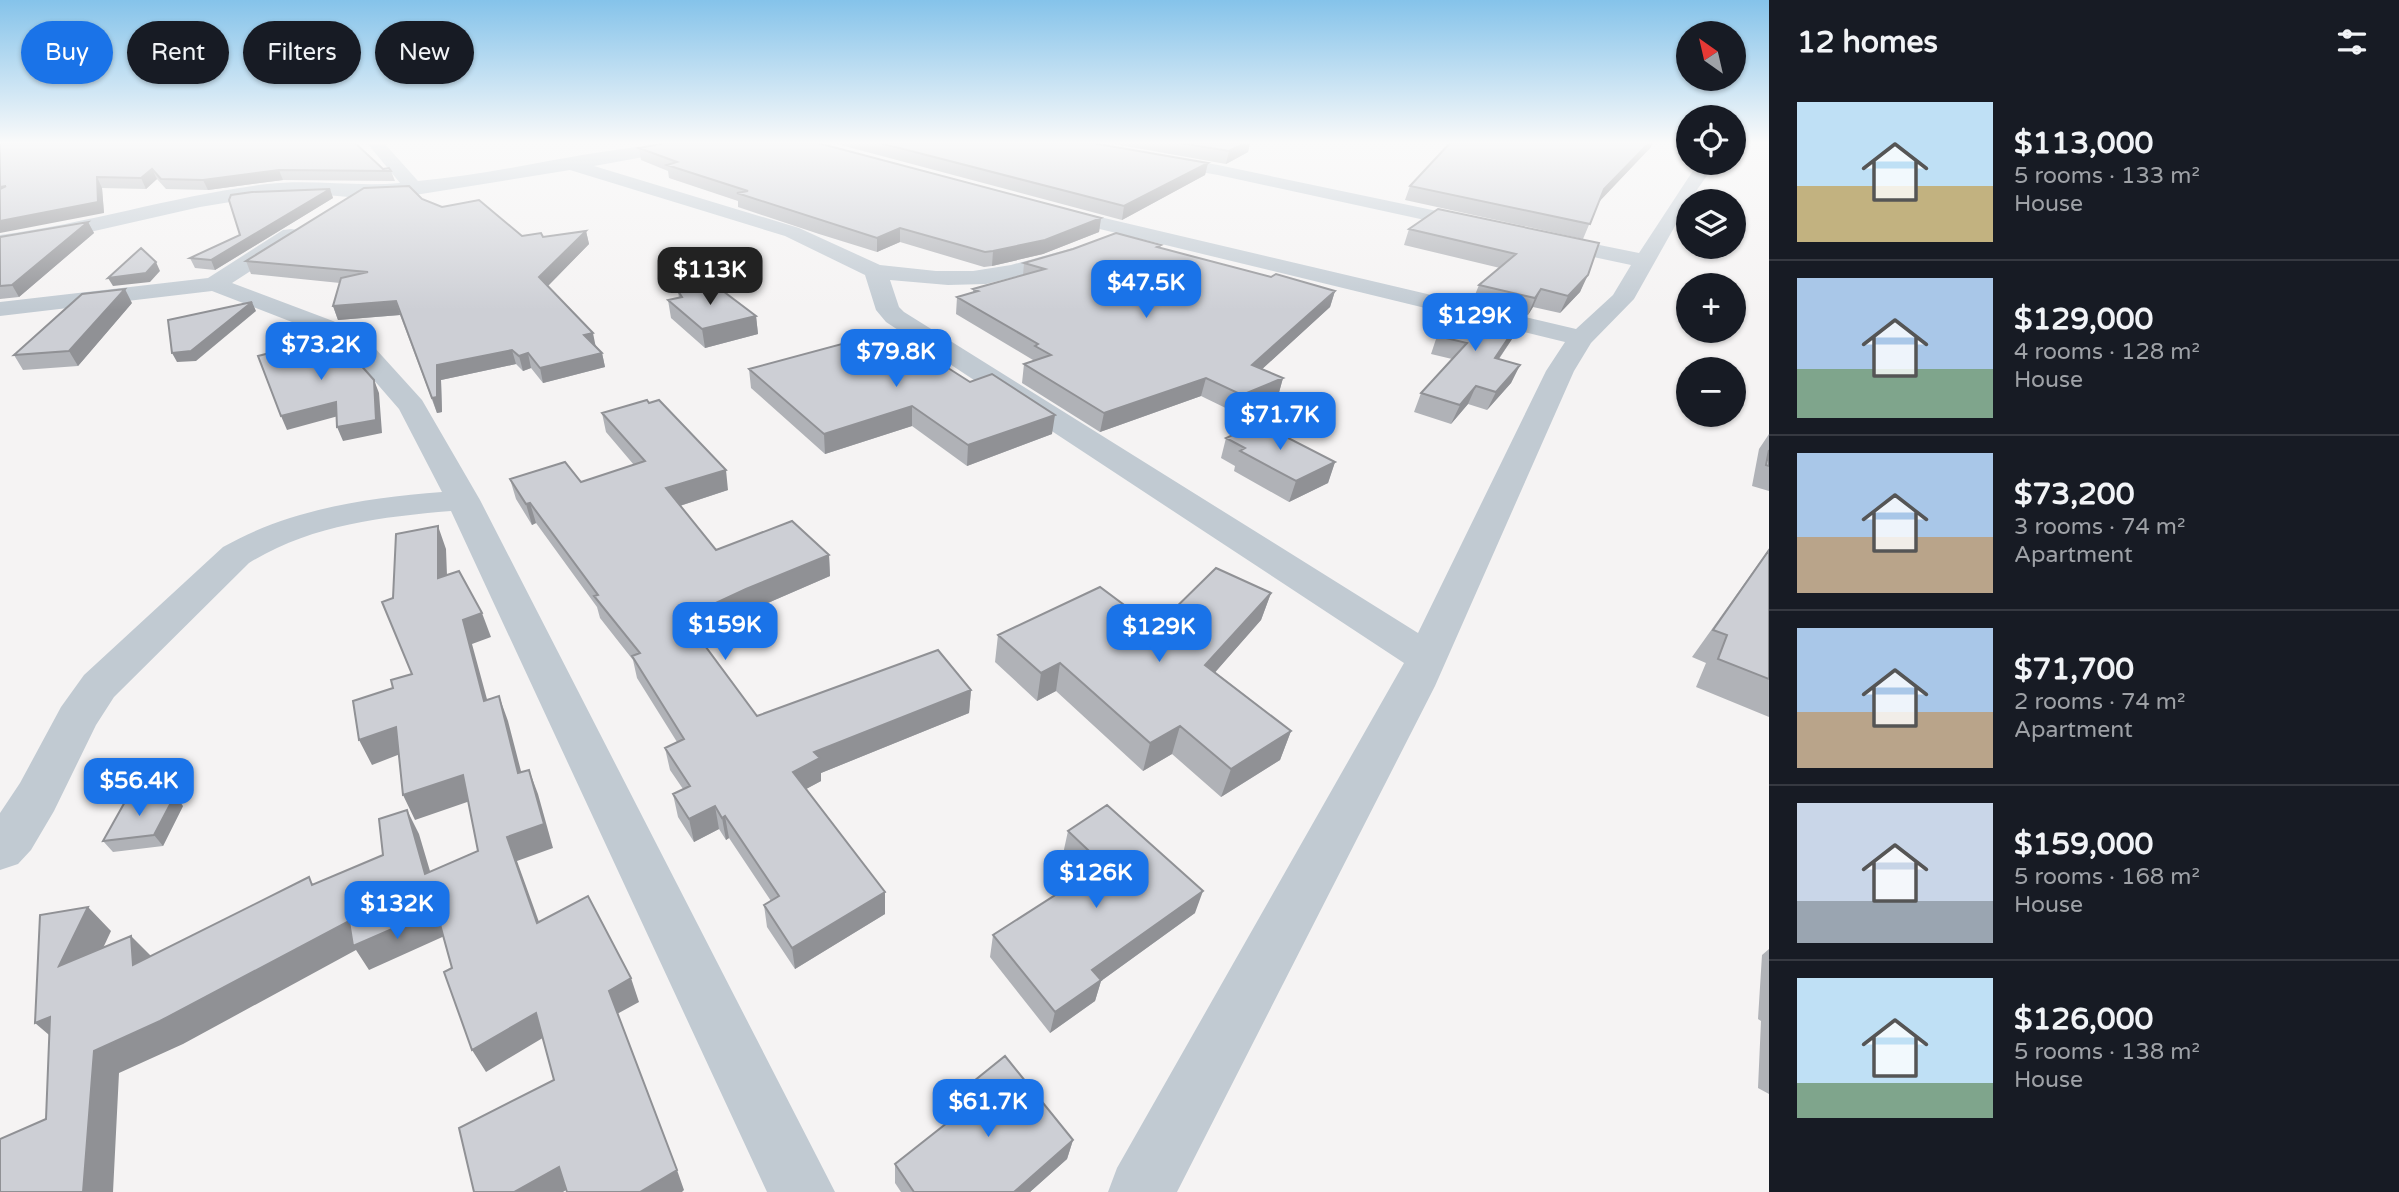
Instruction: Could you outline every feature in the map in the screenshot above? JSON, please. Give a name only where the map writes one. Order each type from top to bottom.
[{"type":"street","points":[[0,241],[87,229],[214,199]]},
{"type":"street","points":[[329,212],[351,199]]},
{"type":"street","points":[[682,199],[792,232],[875,271],[934,278],[975,278],[1018,271],[1075,254],[1130,231]]},
{"type":"street","points":[[1351,199],[1496,230]]},
{"type":"street","points":[[1141,1192],[1427,658],[1560,371],[1581,338],[1622,299],[1682,199]]},
{"type":"street","points":[[1028,206],[1581,338]]},
{"type":"street","points":[[0,309],[214,284],[306,226]]},
{"type":"street","points":[[1523,236],[1646,261]]},
{"type":"street","points":[[875,271],[888,310],[895,317],[1427,658]]},
{"type":"street","points":[[214,284],[324,326],[355,342],[412,406],[463,500],[802,1192]]},
{"type":"street","points":[[0,849],[37,797],[77,719],[99,686],[236,555],[257,540],[303,525],[348,515],[463,500]]},
{"type":"building","points":[[0,199],[98,199],[98,202],[0,221]]},
{"type":"building","points":[[314,199],[211,260],[190,258],[240,235],[229,200]]},
{"type":"building","points":[[347,199],[422,199],[442,207],[479,200],[522,236],[541,233],[543,237],[586,231],[539,277],[593,333],[584,335],[602,353],[540,368],[528,353],[519,356],[512,350],[437,365],[437,397],[432,398],[396,301],[333,306],[341,278],[368,272],[246,261]]},
{"type":"building","points":[[755,199],[1028,199],[1101,218],[1045,240],[985,252],[900,228],[877,238]]},
{"type":"building","points":[[1095,199],[1138,199],[1124,206]]},
{"type":"building","points":[[1470,199],[1600,199],[1590,224]]},
{"type":"building","points":[[1438,209],[1599,243],[1588,275],[1568,296],[1541,289],[1535,298],[1479,285],[1516,254],[1409,229]]},
{"type":"building","points":[[88,222],[12,285],[0,286],[0,237]]},
{"type":"building","points":[[1116,233],[1161,245],[1157,247],[1271,277],[1276,274],[1335,291],[1252,365],[1283,378],[1242,395],[1206,378],[1104,413],[1024,364],[1051,355],[1035,346],[1038,344],[957,297],[978,291],[973,289],[1045,269],[1024,263]]},
{"type":"building","points":[[141,248],[156,262],[146,273],[108,278]]},
{"type":"building","points":[[715,285],[756,316],[702,329],[668,300],[682,297],[678,291]]},
{"type":"building","points":[[125,289],[69,351],[14,355],[82,294]]},
{"type":"building","points":[[252,302],[191,351],[172,353],[168,320]]},
{"type":"building","points":[[1464,302],[1523,316],[1495,358],[1520,365],[1496,392],[1476,386],[1460,405],[1421,393],[1467,343],[1437,336]]},
{"type":"building","points":[[328,331],[374,380],[376,420],[337,427],[336,402],[281,416],[258,356],[301,345],[319,364]]},
{"type":"building","points":[[890,331],[970,382],[992,374],[1055,415],[968,445],[912,406],[824,434],[749,369]]},
{"type":"building","points":[[647,400],[649,403],[659,400],[726,470],[666,488],[716,550],[792,521],[829,555],[746,589],[692,614],[694,616],[686,620],[757,716],[938,650],[971,690],[814,752],[820,758],[793,772],[885,892],[792,948],[764,905],[779,896],[725,816],[722,818],[715,806],[689,819],[673,794],[690,786],[665,748],[684,739],[632,656],[640,653],[594,596],[598,595],[530,503],[526,504],[510,479],[565,462],[581,482],[645,461],[602,413]]},
{"type":"building","points":[[1259,423],[1335,462],[1296,481],[1240,451],[1245,448],[1226,438]]},
{"type":"building","points":[[438,526],[438,578],[459,571],[482,613],[463,620],[484,701],[499,696],[518,773],[529,770],[544,824],[507,837],[537,923],[588,896],[631,978],[609,991],[677,1170],[640,1192],[567,1192],[559,1167],[514,1192],[474,1192],[459,1128],[554,1080],[536,1013],[472,1050],[444,972],[452,968],[436,910],[353,946],[349,921],[160,1021],[94,1051],[83,1192],[0,1192],[0,1139],[46,1119],[50,1017],[35,1023],[40,915],[88,907],[59,966],[131,936],[133,965],[309,877],[312,885],[383,855],[379,819],[407,810],[425,874],[478,851],[463,775],[403,795],[396,727],[359,740],[353,701],[393,688],[391,680],[412,674],[382,602],[393,598],[396,534]]},
{"type":"building","points":[[1769,550],[1769,679],[1718,659],[1727,635],[1713,630]]},
{"type":"building","points":[[1216,568],[1271,593],[1205,665],[1291,731],[1231,769],[1180,726],[1150,743],[1060,663],[1041,673],[998,635],[1100,587],[1155,628]]},
{"type":"building","points":[[175,795],[154,835],[103,841],[126,800]]},
{"type":"building","points":[[1107,805],[1203,891],[1092,970],[1101,980],[1055,1012],[993,935],[1091,872],[1077,858],[1088,850],[1068,831]]},
{"type":"building","points":[[1005,1056],[1073,1140],[1014,1192],[914,1192],[895,1164],[957,1115],[948,1102]]}]
